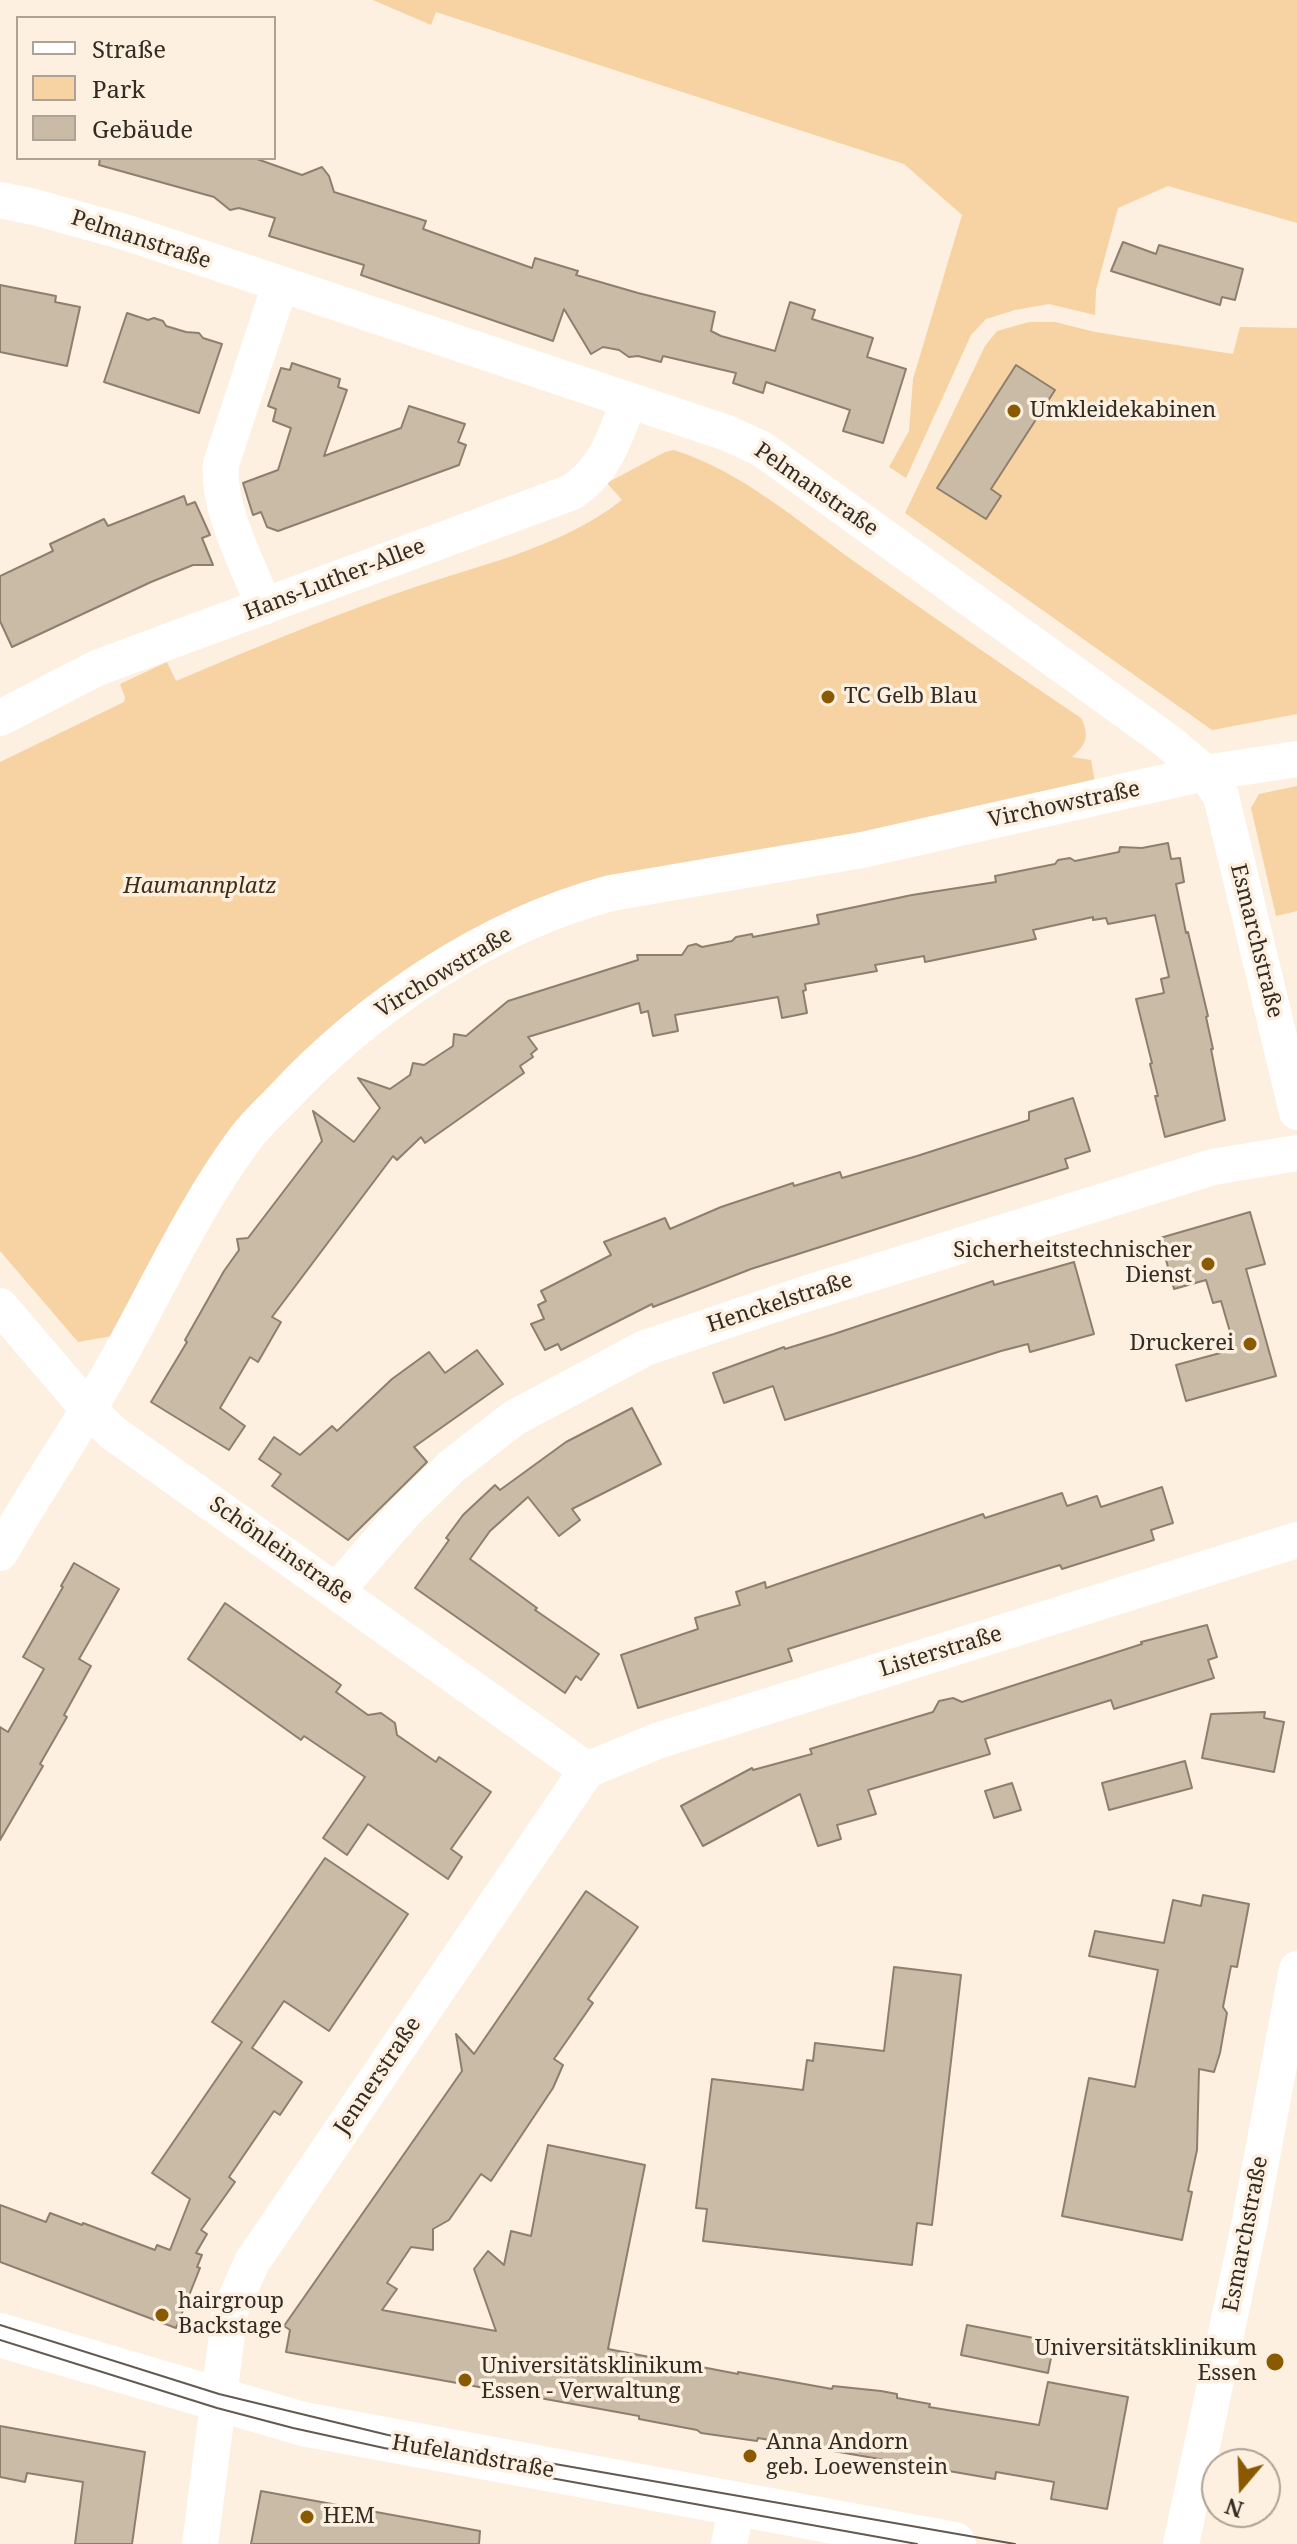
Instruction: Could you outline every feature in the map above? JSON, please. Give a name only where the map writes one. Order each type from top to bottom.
[{"type":"main road","name":"Hufelandstraße","points":[[0,2335],[303,2424],[733,2525],[954,2544]]},
{"type":"street","name":"Pelmanstraße","points":[[0,200],[128,233],[727,433],[762,449],[1166,740],[1205,773]]},
{"type":"street","points":[[264,607],[226,509],[220,476],[221,464],[280,285]]},
{"type":"street","name":"Hans-Luther-Allee","points":[[0,718],[97,668],[572,492],[594,474],[610,452],[629,400]]},
{"type":"street","name":"Virchowstraße","points":[[0,1553],[88,1409],[209,1192],[245,1138],[335,1046],[398,996],[479,946],[575,902],[611,893],[862,850],[1205,773],[1297,759]]},
{"type":"street","name":"Esmarchstraße","points":[[1205,773],[1221,796],[1297,1112]]},
{"type":"street","name":"Henckelstraße","points":[[337,1590],[405,1512],[451,1467],[514,1418],[645,1348],[772,1305],[1213,1167],[1297,1153]]},
{"type":"street","name":"Schönleinstraße","points":[[0,1306],[88,1409],[113,1433],[587,1770]]},
{"type":"street","name":"Listerstraße","points":[[587,1770],[657,1741],[1297,1540]]},
{"type":"street","name":"Jennerstraße","points":[[200,2544],[230,2311],[252,2262],[587,1770]]},
{"type":"street","name":"Esmarchstraße","points":[[1181,2544],[1249,2226],[1297,1969]]},
{"type":"green space","points":[[373,0],[1297,0],[1297,223],[1168,186],[1118,208],[1096,290],[1095,315],[1049,304],[986,319],[971,335],[906,478],[889,467],[909,431],[913,379],[962,215],[904,164],[436,12],[431,25]]},
{"type":"green space","points":[[1029,322],[1055,322],[1095,332],[1233,354],[1240,327],[1297,328],[1297,714],[1212,730],[905,513],[985,346],[997,331]]},
{"type":"green space","name":"Haumannplatz","points":[[674,450],[723,471],[769,499],[883,582],[1081,718],[1085,740],[1072,757],[1091,760],[1095,782],[899,826],[656,872],[350,1020],[112,1336],[78,1342],[0,1251],[0,762],[124,702],[120,684],[167,662],[176,681],[337,615],[541,545],[597,518],[622,500],[607,483]]},
{"type":"green space","points":[[1297,786],[1297,911],[1276,916],[1251,808],[1259,794]]},
{"type":"building","points":[[100,160],[260,160],[302,175],[322,167],[329,176],[334,192],[426,221],[423,229],[532,268],[535,258],[578,271],[576,275],[715,312],[711,331],[721,336],[775,351],[790,302],[815,310],[812,319],[873,338],[867,357],[906,369],[883,443],[843,431],[850,410],[766,382],[763,393],[733,383],[736,373],[663,356],[661,362],[629,357],[619,350],[603,347],[591,354],[564,309],[553,341],[361,275],[364,265],[269,236],[275,218],[239,208],[230,210],[214,197],[99,165]]},
{"type":"building","points":[[1123,242],[1156,254],[1159,245],[1243,269],[1235,300],[1222,297],[1220,305],[1111,271]]},
{"type":"building","points":[[0,285],[56,296],[55,302],[80,307],[67,366],[0,352]]},
{"type":"building","points":[[127,313],[148,320],[154,318],[163,321],[166,326],[199,333],[203,338],[222,344],[199,413],[104,382]]},
{"type":"building","points":[[292,363],[340,379],[338,387],[347,390],[324,456],[401,428],[409,406],[465,424],[458,442],[466,445],[459,465],[278,531],[267,527],[261,512],[253,515],[243,483],[278,470],[291,428],[273,421],[276,409],[268,406],[281,368],[290,370]]},
{"type":"building","name":"Umkleidekabinen","points":[[1016,365],[1055,390],[991,489],[1001,496],[986,519],[937,488]]},
{"type":"building","points":[[184,496],[187,505],[195,502],[210,535],[202,538],[213,565],[193,565],[151,582],[12,647],[0,621],[0,576],[53,551],[50,544],[104,519],[108,526]]},
{"type":"building","points":[[1168,843],[1171,859],[1180,858],[1184,882],[1176,884],[1208,1016],[1225,1120],[1165,1137],[1155,1096],[1158,1096],[1152,1063],[1136,999],[1164,993],[1161,979],[1169,977],[1155,915],[1108,924],[1106,918],[1093,920],[1093,917],[1033,930],[1036,939],[925,962],[924,956],[875,965],[877,971],[805,984],[806,990],[803,991],[807,1013],[782,1018],[778,997],[675,1015],[678,1031],[653,1036],[648,1011],[641,1013],[639,1003],[528,1037],[537,1049],[531,1054],[533,1057],[520,1066],[524,1073],[425,1143],[421,1137],[397,1160],[393,1156],[272,1317],[281,1322],[258,1362],[250,1357],[220,1408],[245,1426],[229,1450],[151,1402],[224,1271],[239,1250],[237,1239],[248,1238],[322,1141],[313,1111],[354,1142],[380,1108],[358,1078],[390,1089],[410,1075],[413,1063],[424,1065],[453,1046],[454,1034],[466,1036],[508,1001],[638,960],[637,955],[682,955],[688,946],[696,944],[702,947],[732,941],[736,937],[752,934],[753,937],[819,924],[817,915],[912,895],[996,882],[995,876],[1055,864],[1058,860],[1070,858],[1075,861],[1119,852],[1120,847],[1142,848]]},
{"type":"building","points":[[1073,1098],[1090,1151],[1065,1159],[1068,1168],[751,1269],[653,1307],[652,1304],[561,1350],[558,1344],[545,1350],[531,1324],[544,1319],[538,1305],[546,1301],[541,1291],[611,1255],[604,1242],[665,1218],[670,1229],[721,1207],[793,1183],[794,1186],[840,1172],[842,1178],[917,1156],[1029,1120],[1029,1112]]},
{"type":"building","points":[[1250,1212],[1265,1264],[1246,1269],[1276,1376],[1186,1401],[1176,1365],[1235,1349],[1221,1301],[1213,1303],[1206,1280],[1174,1289],[1160,1238]]},
{"type":"building","points":[[1074,1262],[1094,1334],[1030,1352],[1028,1344],[1001,1351],[785,1420],[773,1386],[724,1403],[713,1373],[784,1347],[834,1334],[993,1281],[994,1285]]},
{"type":"building","points":[[477,1350],[503,1384],[414,1447],[427,1462],[348,1540],[272,1486],[281,1474],[259,1459],[274,1437],[300,1455],[332,1426],[337,1431],[392,1379],[429,1352],[445,1373]]},
{"type":"building","points":[[632,1408],[661,1464],[572,1509],[580,1520],[559,1536],[528,1497],[490,1531],[470,1559],[537,1608],[535,1610],[599,1654],[581,1680],[576,1676],[565,1693],[415,1588],[463,1515],[495,1485],[500,1490],[566,1442]]},
{"type":"building","points":[[1162,1487],[1173,1523],[1151,1530],[1154,1540],[1062,1569],[1060,1565],[788,1649],[792,1661],[638,1708],[621,1655],[698,1629],[695,1618],[740,1605],[736,1592],[765,1582],[766,1588],[983,1514],[985,1518],[1062,1493],[1067,1506],[1097,1496],[1101,1507]]},
{"type":"building","points":[[74,1563],[119,1589],[79,1659],[91,1666],[64,1715],[67,1717],[0,1840],[0,1727],[8,1732],[44,1669],[23,1657]]},
{"type":"building","points":[[225,1603],[341,1685],[336,1692],[368,1715],[381,1713],[395,1723],[397,1735],[436,1762],[439,1757],[491,1792],[451,1849],[462,1857],[448,1879],[368,1824],[347,1855],[323,1838],[365,1777],[304,1736],[301,1740],[188,1659]]},
{"type":"building","points":[[1207,1625],[1217,1657],[1208,1660],[1214,1678],[1114,1709],[1111,1700],[985,1739],[990,1754],[868,1790],[876,1814],[837,1825],[841,1839],[818,1846],[800,1794],[703,1846],[681,1806],[752,1768],[812,1754],[810,1749],[933,1712],[939,1701],[953,1698],[962,1702],[1141,1642]]},
{"type":"building","points":[[1265,1712],[1264,1718],[1284,1722],[1274,1772],[1202,1758],[1211,1714]]},
{"type":"building","points":[[1185,1761],[1192,1788],[1109,1810],[1102,1783]]},
{"type":"building","points":[[1012,1783],[1021,1810],[994,1818],[985,1791]]},
{"type":"building","points":[[325,1858],[408,1914],[329,2031],[284,2001],[252,2048],[302,2082],[280,2115],[274,2111],[229,2177],[235,2182],[201,2230],[207,2234],[196,2253],[202,2255],[197,2267],[200,2268],[176,2328],[0,2262],[0,2205],[46,2222],[50,2213],[155,2250],[157,2245],[170,2250],[190,2199],[152,2173],[242,2042],[212,2022]]},
{"type":"building","points":[[586,1891],[638,1927],[588,1999],[593,2003],[554,2059],[563,2065],[553,2088],[491,2181],[481,2174],[449,2220],[433,2229],[433,2250],[411,2247],[387,2283],[397,2289],[382,2310],[496,2331],[474,2269],[488,2251],[504,2265],[511,2231],[531,2236],[548,2145],[645,2165],[608,2349],[832,2389],[833,2386],[881,2391],[897,2394],[897,2398],[930,2404],[929,2407],[1039,2425],[1048,2382],[1128,2397],[1107,2509],[1051,2499],[1054,2482],[996,2472],[995,2479],[758,2438],[757,2441],[701,2433],[639,2419],[639,2416],[286,2352],[290,2330],[284,2326],[462,2071],[456,2034],[474,2054]]},
{"type":"building","points":[[1203,1895],[1249,1904],[1237,1967],[1231,1966],[1223,2007],[1227,2013],[1220,2053],[1214,2072],[1199,2069],[1197,2150],[1182,2240],[1062,2216],[1089,2078],[1135,2087],[1158,1970],[1089,1956],[1095,1931],[1164,1943],[1173,1900],[1201,1906]]},
{"type":"building","points":[[894,1967],[961,1975],[932,2225],[917,2223],[912,2265],[703,2241],[707,2209],[696,2208],[712,2079],[803,2090],[807,2060],[813,2061],[815,2043],[884,2051]]},
{"type":"building","points":[[967,2325],[1054,2342],[1048,2373],[961,2355]]},
{"type":"building","points":[[0,2426],[145,2452],[132,2544],[75,2544],[83,2482],[27,2473],[25,2482],[0,2477]]},
{"type":"building","points":[[261,2491],[480,2531],[479,2544],[251,2544]]},
{"type":"tram line","points":[[0,2325],[219,2394],[388,2435],[1015,2544]]},
{"type":"tram line","points":[[0,2340],[217,2408],[293,2428],[384,2448],[917,2544]]},
{"type":"place","name":"Umkleidekabinen","points":[[1014,411]]},
{"type":"place","name":"TC Gelb Blau","points":[[828,697]]},
{"type":"place","name":"Sicherheitstechnischer Dienst","points":[[1208,1264]]},
{"type":"place","name":"Druckerei","points":[[1250,1344]]},
{"type":"place","name":"hairgroup Backstage","points":[[162,2315]]},
{"type":"place","name":"Universitätsklinikum Essen","points":[[1275,2362]]},
{"type":"place","name":"Universitätsklinikum Essen - Verwaltung","points":[[465,2380]]},
{"type":"place","name":"Anna Andorn geb. Loewenstein","points":[[750,2456]]},
{"type":"place","name":"HEM","points":[[307,2517]]}]
